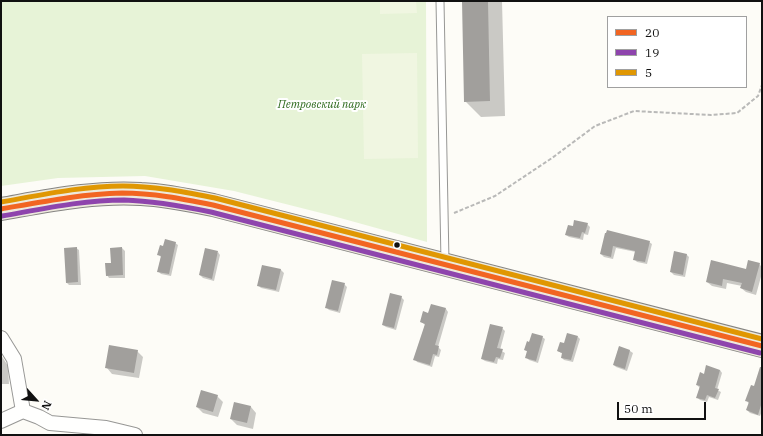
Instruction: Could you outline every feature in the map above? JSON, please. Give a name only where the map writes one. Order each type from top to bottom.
[{"type":"main road","points":[[1,210],[65,197],[104,194],[140,194],[178,198],[213,205],[762,346]]},
{"type":"street","points":[[1,338],[14,359],[23,411]]},
{"type":"street","points":[[1,421],[23,411],[40,417],[50,423],[106,428],[135,435]]},
{"type":"lane","points":[[440,1],[445,264]]},
{"type":"path","points":[[443,217],[495,196],[552,158],[595,126],[634,111],[711,115],[737,113],[758,96],[762,85]]},
{"type":"green space","name":"Петровский парк","points":[[1,1],[426,1],[427,242],[234,191],[145,176],[58,178],[1,186]]},
{"type":"green space","points":[[380,1],[416,1],[417,13],[380,14]]},
{"type":"green space","points":[[417,53],[418,158],[364,159],[362,54]]},
{"type":"building","points":[[462,1],[488,1],[490,101],[464,102]]},
{"type":"building","points":[[574,220],[588,223],[585,233],[582,232],[580,238],[565,235],[568,225],[573,226]]},
{"type":"building","points":[[607,230],[650,241],[645,262],[633,260],[635,251],[613,246],[611,257],[600,254]]},
{"type":"building","points":[[165,239],[176,242],[169,274],[157,272],[161,256],[157,255],[160,245],[163,246]]},
{"type":"building","points":[[77,247],[78,282],[66,283],[64,248]]},
{"type":"building","points":[[122,247],[123,275],[106,276],[105,263],[111,263],[110,248]]},
{"type":"building","points":[[205,248],[218,251],[212,279],[199,275]]},
{"type":"building","points":[[674,251],[687,254],[683,275],[670,272]]},
{"type":"building","points":[[711,260],[746,269],[748,260],[760,263],[752,292],[740,288],[742,283],[723,279],[722,286],[706,282]]},
{"type":"building","points":[[262,265],[281,269],[276,290],[257,286]]},
{"type":"building","points":[[332,280],[345,283],[338,311],[325,308]]},
{"type":"building","points":[[390,293],[402,296],[394,328],[382,325]]},
{"type":"building","points":[[431,304],[446,308],[435,345],[439,346],[437,355],[433,354],[430,365],[413,360],[425,324],[420,322],[423,311],[428,313]]},
{"type":"building","points":[[490,324],[503,327],[497,348],[503,349],[500,358],[496,357],[494,362],[481,359]]},
{"type":"building","points":[[532,333],[543,336],[536,361],[525,358],[527,351],[524,350]]},
{"type":"building","points":[[567,333],[578,336],[571,360],[561,358],[562,353],[557,351],[560,342],[564,343]]},
{"type":"building","points":[[109,345],[138,350],[134,373],[105,368]]},
{"type":"building","points":[[619,346],[630,350],[625,369],[613,365]]},
{"type":"building","points":[[706,365],[720,370],[715,388],[719,389],[715,398],[707,395],[705,400],[696,398],[700,386],[696,385],[700,372],[704,374]]},
{"type":"building","points":[[760,367],[762,367],[762,402],[758,415],[746,410],[749,402],[745,401],[751,385],[754,386]]},
{"type":"building","points":[[201,390],[218,395],[213,412],[196,407]]},
{"type":"building","points":[[234,402],[251,406],[247,423],[230,419]]},
{"type":"transit line","name":"5","points":[[1,202],[62,191],[108,186],[146,187],[215,198],[762,339]]},
{"type":"transit line","name":"20","points":[[1,209],[76,197],[122,193],[157,195],[213,205],[762,346]]},
{"type":"transit line","name":"19","points":[[2,216],[63,205],[109,200],[146,201],[168,204],[211,212],[760,353]]}]
